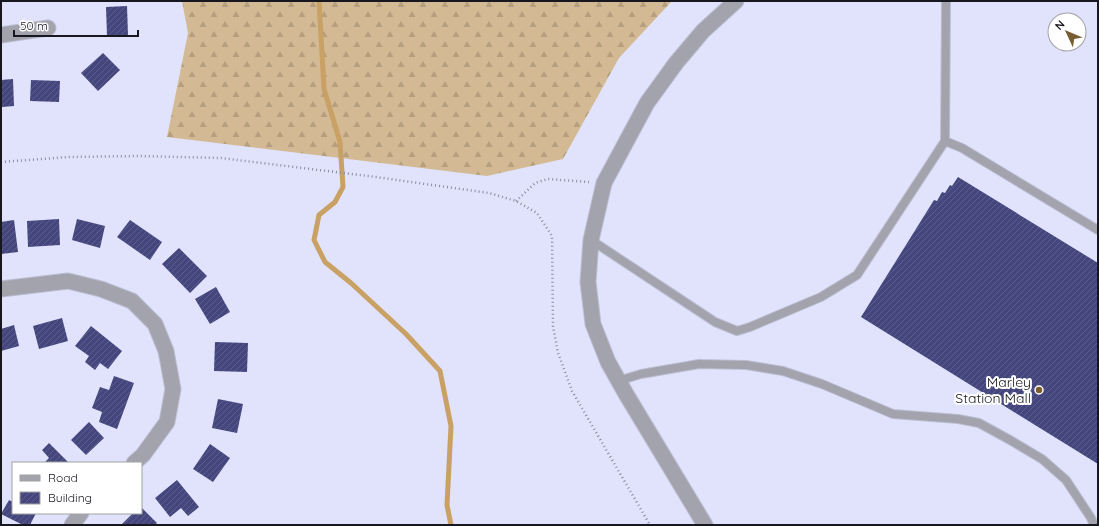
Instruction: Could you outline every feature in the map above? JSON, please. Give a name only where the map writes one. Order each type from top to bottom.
[{"type":"street","points":[[705,525],[608,362],[593,324],[588,282],[591,240],[604,183],[647,103],[703,32],[736,1]]},
{"type":"street","points":[[1,35],[48,28]]},
{"type":"street","points":[[1,289],[68,281],[101,289],[132,301],[154,324],[166,352],[173,388],[167,422],[143,455],[135,462]]},
{"type":"street","points":[[72,525],[80,514]]},
{"type":"lane","points":[[591,240],[715,322],[737,331],[821,297],[857,275],[945,141],[946,1]]},
{"type":"lane","points":[[945,141],[962,148],[1098,230]]},
{"type":"lane","points":[[618,381],[641,374],[699,364],[746,365],[783,371],[822,384],[893,414],[958,419],[979,423],[1042,459],[1066,480],[1094,525]]},
{"type":"path","points":[[1,162],[69,157],[139,156],[221,158],[489,192],[516,201],[537,214],[552,236],[553,326],[558,353],[572,391],[650,525]]},
{"type":"path","points":[[516,201],[534,183],[548,179],[604,183]]},
{"type":"green space","points":[[182,1],[672,1],[619,58],[563,159],[487,176],[167,137],[188,33]]},
{"type":"building","points":[[127,6],[128,35],[107,36],[106,7]]},
{"type":"building","points":[[103,53],[120,70],[98,91],[81,73]]},
{"type":"building","points":[[13,79],[14,106],[2,107],[1,80]]},
{"type":"building","points":[[31,80],[60,81],[59,102],[30,101]]},
{"type":"building","name":"Marley Station Mall","points":[[958,177],[1098,263],[1098,464],[861,317],[934,200],[937,201],[942,192],[945,193]]},
{"type":"building","points":[[59,219],[60,245],[28,247],[27,221]]},
{"type":"building","points":[[77,219],[105,226],[100,248],[72,240]]},
{"type":"building","points":[[14,220],[18,252],[1,254],[1,222]]},
{"type":"building","points":[[130,220],[162,242],[150,260],[117,237]]},
{"type":"building","points":[[179,248],[207,276],[190,293],[162,264]]},
{"type":"building","points":[[216,287],[230,312],[210,324],[195,299]]},
{"type":"building","points":[[62,318],[68,341],[39,349],[33,326]]},
{"type":"building","points":[[14,325],[19,346],[1,351],[1,329]]},
{"type":"building","points":[[91,326],[122,351],[108,369],[100,363],[95,370],[85,362],[89,356],[75,346]]},
{"type":"building","points":[[215,342],[248,343],[247,372],[214,371]]},
{"type":"building","points":[[114,376],[134,383],[117,429],[99,422],[102,412],[92,408],[100,387],[109,390]]},
{"type":"building","points":[[218,399],[243,404],[237,433],[212,428]]},
{"type":"building","points":[[89,422],[104,438],[86,455],[71,440]]},
{"type":"building","points":[[49,443],[68,462],[45,462],[49,458],[42,450]]},
{"type":"building","points":[[210,444],[230,458],[213,482],[193,469]]},
{"type":"building","points":[[177,480],[199,507],[188,516],[181,508],[170,517],[155,498]]},
{"type":"building","points":[[9,500],[12,502],[12,514],[36,514],[30,525],[23,525],[1,514]]},
{"type":"building","points":[[142,508],[157,523],[155,525],[121,525],[132,514],[142,514]]},
{"type":"waterway","points":[[319,1],[324,89],[340,142],[343,187],[335,202],[319,215],[314,240],[325,262],[351,283],[406,334],[440,371],[451,426],[447,505],[451,525]]},
{"type":"place","name":"Marley Station Mall","points":[[1039,390]]}]
